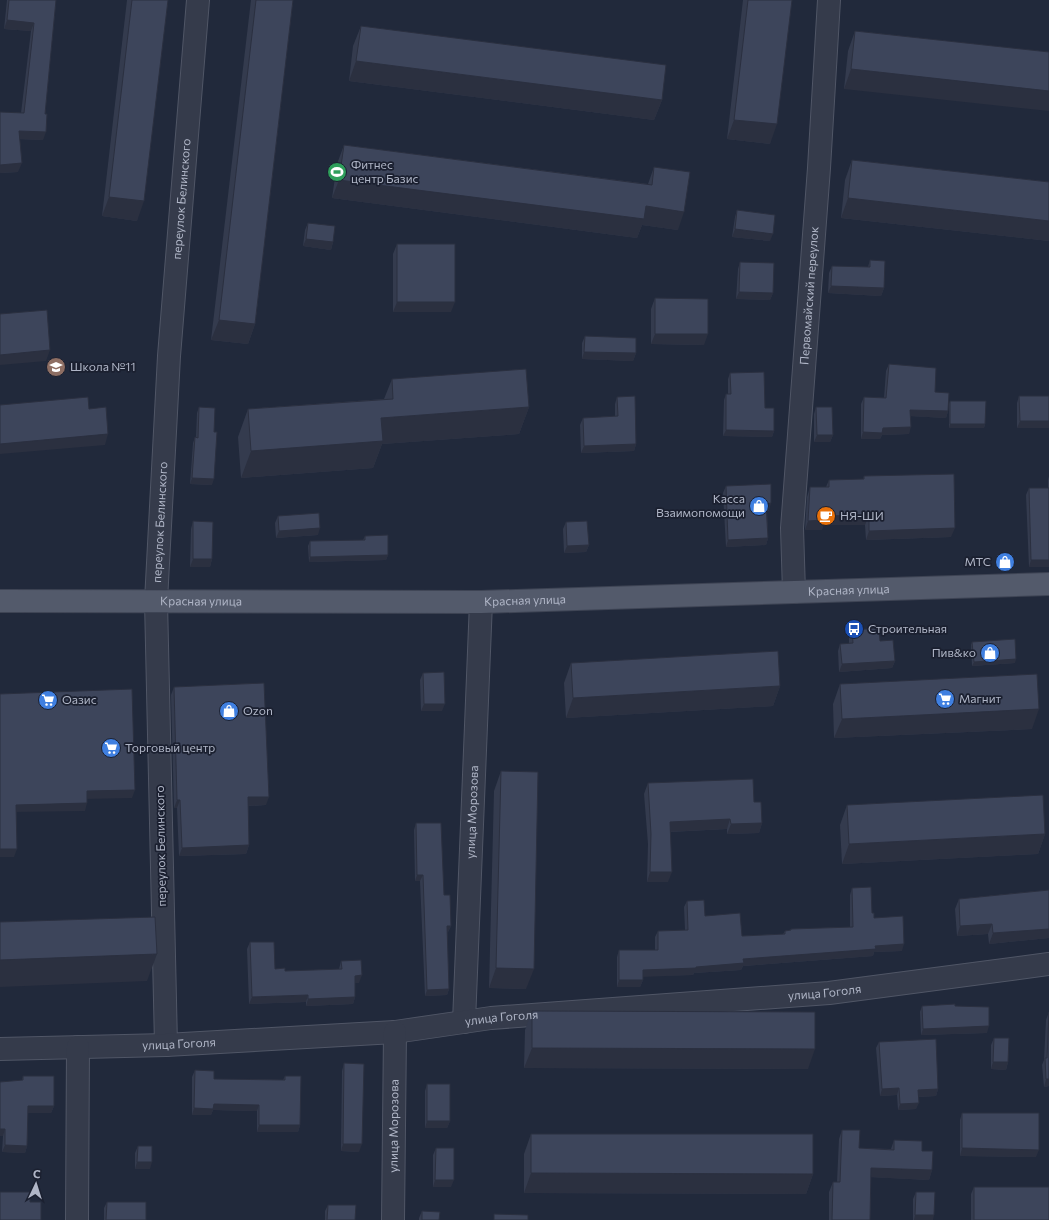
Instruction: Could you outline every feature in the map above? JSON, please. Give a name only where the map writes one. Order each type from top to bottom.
[{"type":"main road","name":"Красная улица","points":[[0,601],[480,602],[1049,584]]},
{"type":"street","name":"переулок Белинского","points":[[166,1045],[156,601],[169,356],[198,0]]},
{"type":"street","name":"Первомайский переулок","points":[[794,592],[792,528],[818,175],[829,0]]},
{"type":"street","name":"улица Морозова","points":[[464,1022],[480,602]]},
{"type":"street","name":"улица Гоголя","points":[[0,1049],[166,1045],[395,1032],[491,1018],[829,993],[1049,964]]},
{"type":"street","name":"улица Морозова","points":[[393,1220],[395,1032]]},
{"type":"street","points":[[77,1220],[78,1047]]},
{"type":"building","points":[[9,0],[56,0],[45,114],[47,114],[46,132],[19,131],[22,163],[0,165],[0,112],[24,113],[34,23],[7,20]]},
{"type":"building","points":[[132,0],[168,0],[144,201],[109,197]]},
{"type":"building","points":[[256,0],[293,0],[255,324],[219,320]]},
{"type":"building","points":[[748,0],[792,0],[777,124],[734,120]]},
{"type":"building","points":[[361,26],[666,65],[662,100],[356,61]]},
{"type":"building","points":[[855,31],[1049,52],[1049,91],[851,69]]},
{"type":"building","points":[[344,145],[652,185],[654,167],[690,172],[684,212],[646,206],[644,219],[339,180]]},
{"type":"building","points":[[852,160],[1049,182],[1049,221],[848,198]]},
{"type":"building","points":[[737,210],[775,215],[773,234],[735,229]]},
{"type":"building","points":[[308,223],[335,226],[333,242],[306,239]]},
{"type":"building","points":[[397,244],[455,244],[455,302],[397,302]]},
{"type":"building","points":[[870,260],[885,261],[884,288],[831,286],[832,266],[870,267]]},
{"type":"building","points":[[740,262],[774,263],[773,293],[739,292]]},
{"type":"building","points":[[655,298],[708,299],[708,334],[655,334]]},
{"type":"building","points":[[47,310],[50,350],[0,355],[0,314]]},
{"type":"building","points":[[585,336],[636,338],[636,353],[584,352]]},
{"type":"building","points":[[889,364],[936,368],[935,392],[949,393],[948,411],[910,410],[911,427],[883,428],[882,433],[863,432],[864,397],[886,398]]},
{"type":"building","points":[[526,369],[529,407],[381,418],[383,441],[251,451],[248,409],[393,399],[392,379]]},
{"type":"building","points":[[764,372],[765,408],[774,408],[774,431],[726,430],[726,394],[731,394],[730,373]]},
{"type":"building","points":[[635,396],[636,444],[584,446],[583,418],[618,416],[617,397]]},
{"type":"building","points":[[1019,396],[1049,396],[1049,421],[1020,421]]},
{"type":"building","points":[[88,397],[89,409],[106,407],[108,434],[0,444],[0,405]]},
{"type":"building","points":[[950,401],[986,401],[985,424],[950,424]]},
{"type":"building","points":[[199,407],[215,408],[214,432],[217,432],[214,479],[192,478],[195,437],[198,438]]},
{"type":"building","points":[[816,407],[832,407],[833,435],[817,435]]},
{"type":"building","points":[[954,474],[955,528],[869,531],[869,515],[825,516],[825,520],[808,521],[810,487],[829,487],[829,480],[864,479],[864,476]]},
{"type":"building","points":[[771,484],[771,503],[766,504],[768,538],[728,540],[726,486]]},
{"type":"building","points":[[1029,488],[1049,488],[1049,560],[1031,560]]},
{"type":"building","points":[[319,513],[320,528],[279,531],[278,516]]},
{"type":"building","points":[[193,521],[213,522],[212,559],[193,559]]},
{"type":"building","points":[[587,521],[589,545],[567,546],[566,522]]},
{"type":"building","points":[[388,535],[388,555],[310,557],[310,541],[365,540],[365,536]]},
{"type":"building","points":[[879,628],[880,641],[893,640],[895,661],[842,664],[840,644],[853,643],[852,630]]},
{"type":"building","points":[[1015,639],[1016,659],[974,662],[972,642]]},
{"type":"building","points":[[778,651],[780,686],[573,698],[571,663]]},
{"type":"building","points":[[444,672],[445,704],[424,704],[423,673]]},
{"type":"building","points":[[1037,674],[1039,709],[842,719],[840,684]]},
{"type":"building","points":[[264,683],[269,797],[248,797],[249,845],[182,848],[180,800],[177,800],[174,687]]},
{"type":"building","points":[[132,689],[135,790],[87,791],[87,803],[16,805],[17,849],[0,849],[0,694]]},
{"type":"building","points":[[501,771],[538,772],[534,969],[496,968]]},
{"type":"building","points":[[753,779],[754,802],[761,802],[762,823],[731,824],[730,819],[670,822],[672,872],[650,872],[651,834],[648,783]]},
{"type":"building","points":[[1043,795],[1045,834],[849,844],[847,805]]},
{"type":"building","points":[[416,823],[441,823],[444,895],[450,895],[451,926],[447,926],[449,989],[427,990],[423,875],[417,875]]},
{"type":"building","points":[[871,887],[872,913],[874,913],[874,918],[903,916],[904,944],[875,946],[876,949],[743,959],[744,963],[696,968],[643,970],[643,980],[619,980],[619,950],[658,950],[658,931],[688,930],[687,901],[704,900],[705,916],[740,913],[742,936],[785,934],[785,931],[791,929],[853,927],[852,888]]},
{"type":"building","points":[[1049,890],[1049,929],[993,933],[992,924],[960,926],[959,899]]},
{"type":"building","points":[[155,917],[157,954],[0,960],[0,922]]},
{"type":"building","points":[[250,942],[274,942],[275,969],[285,968],[285,971],[342,969],[341,961],[361,960],[362,975],[355,976],[355,997],[308,999],[308,995],[252,997]]},
{"type":"building","points":[[955,1004],[955,1006],[989,1007],[989,1026],[923,1029],[922,1006]]},
{"type":"building","points":[[532,1011],[815,1012],[815,1049],[532,1048]]},
{"type":"building","points":[[1049,1012],[1049,1079],[1046,1079],[1045,1058],[1047,1058]]},
{"type":"building","points":[[994,1038],[1009,1038],[1008,1062],[993,1062]]},
{"type":"building","points":[[936,1039],[938,1089],[918,1090],[919,1103],[900,1104],[899,1088],[882,1089],[879,1042]]},
{"type":"building","points":[[344,1063],[364,1064],[362,1144],[343,1144]]},
{"type":"building","points":[[195,1070],[214,1071],[214,1079],[285,1080],[285,1076],[301,1076],[300,1125],[259,1125],[259,1105],[214,1104],[213,1109],[194,1108]]},
{"type":"building","points":[[23,1076],[54,1076],[54,1106],[28,1106],[27,1146],[5,1145],[5,1129],[0,1129],[0,1082],[23,1080]]},
{"type":"building","points":[[427,1084],[450,1084],[450,1121],[427,1121]]},
{"type":"building","points":[[962,1113],[1039,1113],[1039,1150],[962,1148]]},
{"type":"building","points":[[842,1130],[860,1130],[859,1148],[894,1150],[894,1140],[922,1141],[922,1151],[933,1151],[932,1170],[871,1168],[870,1220],[832,1220],[833,1182],[840,1182]]},
{"type":"building","points":[[531,1134],[813,1134],[813,1174],[531,1173]]},
{"type":"building","points":[[138,1146],[152,1146],[152,1162],[137,1162]]},
{"type":"building","points":[[436,1148],[454,1148],[454,1180],[435,1180]]},
{"type":"building","points":[[974,1187],[1049,1187],[1049,1220],[974,1220]]},
{"type":"building","points":[[0,1192],[30,1192],[30,1202],[41,1202],[41,1220],[0,1220]]},
{"type":"building","points":[[916,1192],[935,1192],[934,1215],[915,1215]]},
{"type":"building","points":[[107,1202],[146,1202],[146,1220],[106,1220]]},
{"type":"building","points":[[328,1205],[356,1205],[355,1220],[327,1220]]},
{"type":"building","points":[[422,1211],[440,1212],[439,1220],[422,1220]]},
{"type":"building","points":[[494,1214],[528,1215],[528,1220],[494,1220]]},
{"type":"place","name":"Фитнес центр Базис","points":[[337,172]]},
{"type":"place","name":"Школа №11","points":[[56,367]]},
{"type":"place","name":"Касса Взаимопомощи","points":[[759,506]]},
{"type":"place","name":"НЯ-ШИ","points":[[826,516]]},
{"type":"place","name":"МТС","points":[[1005,562]]},
{"type":"place","name":"Строительная","points":[[854,629]]},
{"type":"place","name":"Пив&ко","points":[[990,653]]},
{"type":"place","name":"Магнит","points":[[945,699]]},
{"type":"place","name":"Оазис","points":[[48,700]]},
{"type":"place","name":"Ozon","points":[[229,711]]},
{"type":"place","name":"Торговый центр","points":[[111,748]]}]
